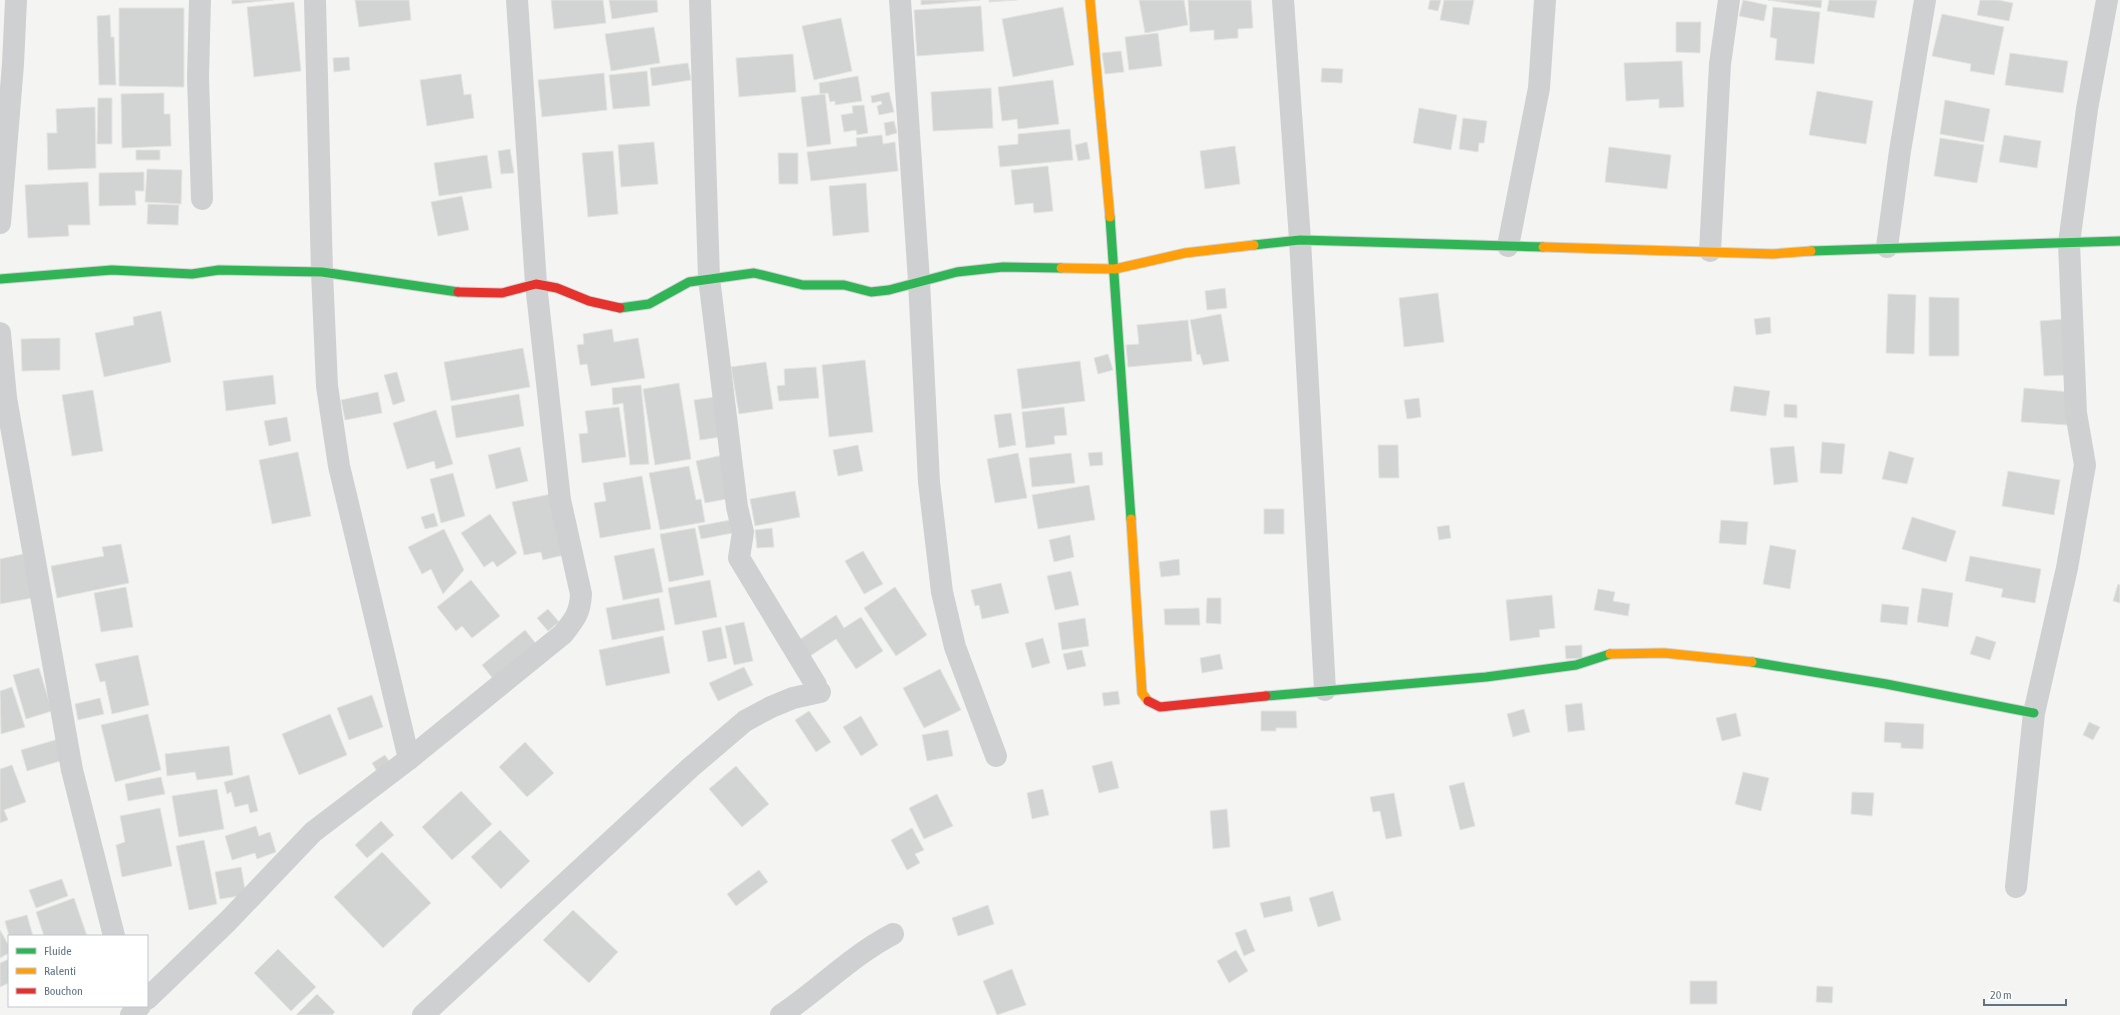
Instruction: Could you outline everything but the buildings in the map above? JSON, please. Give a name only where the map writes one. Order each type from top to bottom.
[{"type":"street","points":[[0,223],[13,64],[16,0]]},
{"type":"street","points":[[200,0],[198,78],[202,199]]},
{"type":"street","points":[[316,0],[322,272],[327,386],[340,466],[409,759]]},
{"type":"street","points":[[148,997],[228,921],[313,832],[409,759],[563,634],[575,619],[580,608],[581,594],[560,500],[536,284],[516,0]]},
{"type":"street","points":[[423,1015],[691,767],[746,721],[771,707],[793,698],[820,692],[817,692],[816,685],[739,558],[743,532],[737,508],[709,278],[700,0]]},
{"type":"street","points":[[900,0],[920,281],[929,482],[942,592],[955,647],[996,756]]},
{"type":"street","points":[[1090,0],[1115,269],[1142,693],[1148,702],[1160,706],[1325,690],[1486,677],[1576,665],[1606,654],[1664,653],[1735,659],[1886,684],[2034,713]]},
{"type":"street","points":[[1283,0],[1300,240],[1325,690]]},
{"type":"street","points":[[1508,246],[1539,88],[1545,0]]},
{"type":"street","points":[[1710,251],[1720,64],[1729,0]]},
{"type":"street","points":[[1888,247],[1900,151],[1925,0]]},
{"type":"street","points":[[2016,888],[2034,713],[2067,568],[2085,465],[2076,413],[2069,243],[2088,109],[2107,0]]},
{"type":"street","points":[[0,279],[112,270],[192,274],[220,270],[322,272],[442,291],[475,294],[502,293],[536,284],[557,288],[589,301],[621,308],[649,304],[689,282],[709,278],[754,273],[803,285],[844,285],[871,292],[889,290],[957,272],[1003,267],[1115,269],[1185,253],[1300,240],[1772,254],[1888,247],[2120,241]]},
{"type":"street","points":[[0,333],[6,398],[72,770],[114,935]]},
{"type":"street","points":[[782,1015],[800,1002],[847,962],[873,944],[892,934]]},
{"type":"traffic: fast","points":[[1110,217],[1131,519]]},
{"type":"traffic: fast","points":[[1254,245],[1300,240],[1543,247]]},
{"type":"traffic: fast","points":[[1811,251],[2120,241]]},
{"type":"traffic: fast","points":[[620,308],[649,304],[689,282],[754,273],[803,285],[844,285],[871,292],[889,290],[957,272],[1003,267],[1061,268]]},
{"type":"traffic: fast","points":[[0,279],[112,270],[192,274],[219,270],[322,272],[458,292]]},
{"type":"traffic: fast","points":[[1266,696],[1486,677],[1576,665],[1610,654]]},
{"type":"traffic: fast","points":[[1752,662],[1886,684],[2034,713]]},
{"type":"traffic: slow","points":[[1090,0],[1110,217]]},
{"type":"traffic: slow","points":[[1061,268],[1115,269],[1185,253],[1254,245]]},
{"type":"traffic: slow","points":[[1543,247],[1773,254],[1811,251]]},
{"type":"traffic: slow","points":[[1131,519],[1142,693],[1148,701]]},
{"type":"traffic: slow","points":[[1610,654],[1664,653],[1752,662]]},
{"type":"traffic: jam","points":[[458,292],[502,293],[536,284],[557,288],[589,301],[620,308]]},
{"type":"traffic: jam","points":[[1148,701],[1160,707],[1266,696]]}]
